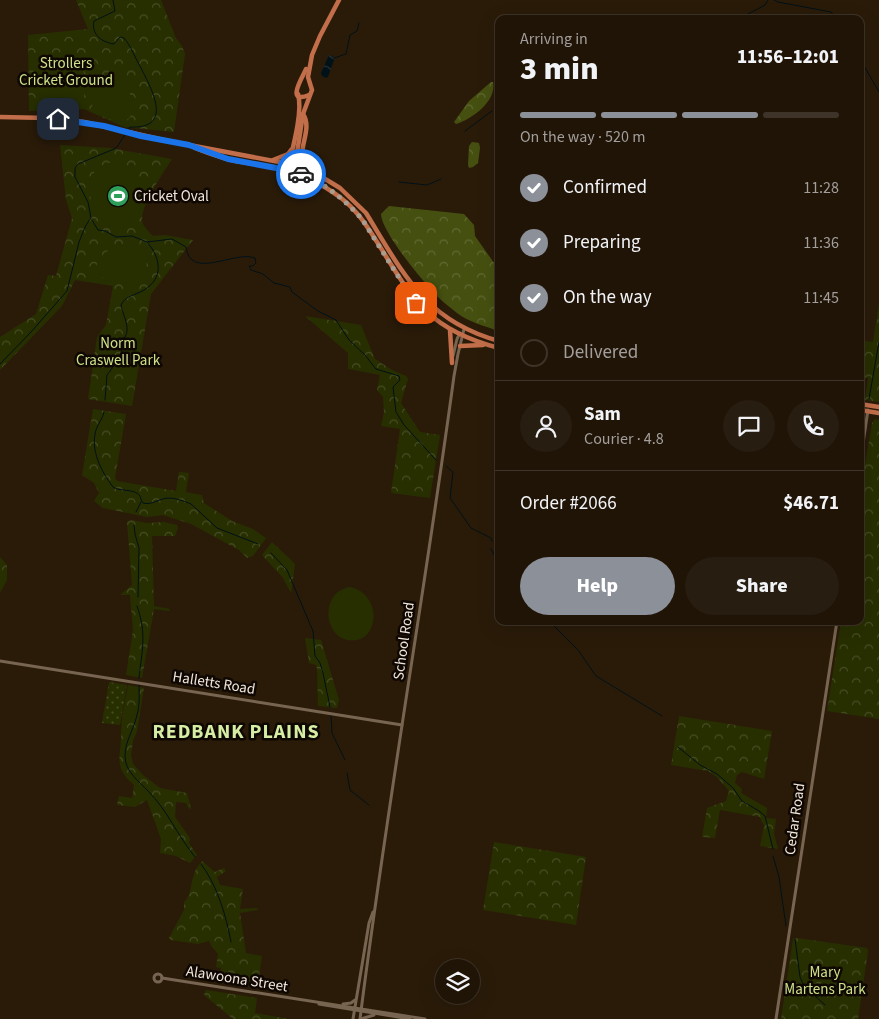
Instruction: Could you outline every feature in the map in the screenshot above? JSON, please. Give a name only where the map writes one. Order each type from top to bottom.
[{"type":"main road","points":[[293,172],[304,114],[312,88],[309,82],[308,71],[312,55],[339,0]]},
{"type":"main road","points":[[288,170],[300,102],[297,86],[312,55]]},
{"type":"main road","points":[[301,81],[309,82]]},
{"type":"main road","points":[[298,94],[303,96],[309,95]]},
{"type":"main road","points":[[304,114],[306,126],[302,157],[303,165],[306,168]]},
{"type":"main road","points":[[0,116],[69,120],[141,136],[295,164],[306,168],[340,188],[358,203],[414,289],[428,304],[464,329],[495,340]]},
{"type":"main road","points":[[189,145],[228,159],[288,170],[321,184],[343,200],[362,219],[411,297],[430,316],[461,335],[495,347]]},
{"type":"main road","points":[[273,160],[288,154],[293,148]]},
{"type":"main road","points":[[449,329],[452,335],[452,363]]},
{"type":"main road","points":[[460,346],[487,345]]},
{"type":"main road","points":[[864,405],[879,407]]},
{"type":"main road","points":[[864,412],[879,413]]},
{"type":"street","name":"School Road","points":[[454,376],[452,363],[454,352],[464,329]]},
{"type":"street","name":"School Road","points":[[360,1019],[374,910],[461,335]]},
{"type":"street","points":[[864,435],[869,406]]},
{"type":"street","name":"Cedar Road","points":[[776,1019],[836,625]]},
{"type":"street","name":"Halletts Road","points":[[0,661],[402,725]]},
{"type":"street","name":"School Road","points":[[354,1019],[369,923],[374,910]]},
{"type":"street","name":"Alawoona Street","points":[[162,978],[425,1019]]},
{"type":"street","points":[[337,1004],[354,1002],[357,997]]},
{"type":"street","name":"Alawoona Street","points":[[308,1001],[337,1004],[355,1009]]},
{"type":"street","name":"Alawoona Street","points":[[361,1010],[410,1019]]},
{"type":"street","points":[[360,1019],[377,1014]]},
{"type":"green space","name":"Strollers Cricket Ground","points":[[76,0],[161,0],[176,38],[185,54],[174,132],[124,127],[84,109],[29,111],[28,35],[88,29]]},
{"type":"green space","name":"Strollers Cricket Ground","points":[[64,51],[79,64],[85,76],[86,89],[83,98],[76,106],[57,107],[42,98],[36,86],[35,73],[44,61]]},
{"type":"green space","points":[[103,75],[115,76],[122,80],[131,96],[132,113],[128,119],[122,122],[104,117],[92,108],[95,87]]},
{"type":"green space","points":[[493,82],[493,89],[491,96],[482,108],[476,114],[456,124],[454,122],[469,101]]},
{"type":"green space","points":[[472,142],[479,143],[480,148],[478,163],[469,168],[469,146]]},
{"type":"green space","name":"Norm Craswell Park","points":[[60,145],[110,148],[172,159],[147,200],[142,217],[143,224],[153,236],[165,235],[193,240],[151,294],[132,406],[88,399],[97,337],[106,325],[113,286],[75,280],[62,306],[0,370],[0,337],[36,314],[48,275],[56,276],[72,218],[66,200]]},
{"type":"green space","name":"Cricket Oval","points":[[115,162],[135,172],[142,180],[146,190],[144,200],[137,215],[126,226],[115,227],[104,220],[95,208],[90,194],[90,180],[98,168]]},
{"type":"green space","points":[[389,206],[464,214],[474,225],[475,236],[495,264],[495,330],[477,324],[443,302],[405,258],[383,222],[381,214]]},
{"type":"green space","points":[[117,245],[140,251],[146,259],[144,271],[138,278],[130,282],[112,282],[99,273],[97,267],[99,260],[105,253]]},
{"type":"green space","points":[[879,304],[879,402],[865,400],[868,378],[864,378],[864,341],[873,342]]},
{"type":"green space","points":[[305,316],[361,325],[375,359],[406,376],[408,379],[401,403],[420,432],[440,435],[430,498],[391,493],[400,429],[381,426],[384,412],[383,397],[377,390],[380,375],[348,369],[348,353]]},
{"type":"green space","points":[[93,409],[126,414],[115,478],[117,481],[176,491],[179,472],[189,473],[186,492],[202,495],[204,503],[232,521],[253,529],[266,538],[253,556],[247,558],[239,550],[191,524],[163,515],[147,517],[103,508],[94,501],[99,493],[94,483],[82,475]]},
{"type":"green space","points":[[875,419],[879,420],[879,719],[827,711],[840,625],[864,625],[864,470],[872,423]]},
{"type":"green space","points":[[131,520],[147,523],[164,522],[177,525],[178,528],[175,536],[152,536],[154,606],[170,609],[169,611],[154,609],[142,678],[126,675],[133,630],[130,595],[120,595],[132,585],[127,522]]},
{"type":"green space","points":[[272,542],[295,564],[291,593],[283,578],[262,555]]},
{"type":"green space","points":[[0,557],[7,565],[7,580],[0,593]]},
{"type":"green space","points":[[350,587],[357,589],[368,598],[373,611],[372,625],[369,632],[357,640],[346,640],[337,635],[329,618],[329,608],[333,598],[339,591]]},
{"type":"green space","points":[[305,638],[321,640],[339,700],[337,708],[318,706],[317,669],[316,665],[309,663]]},
{"type":"green space","points":[[109,682],[127,685],[120,725],[102,723]]},
{"type":"green space","points":[[128,685],[144,688],[137,731],[133,741],[131,755],[133,764],[143,775],[160,788],[187,793],[191,808],[189,809],[186,803],[176,802],[175,817],[190,838],[189,843],[197,855],[190,863],[176,856],[160,853],[161,839],[147,800],[135,807],[117,805],[119,796],[132,798],[134,785],[123,773],[120,762],[123,711]]},
{"type":"green space","points":[[679,716],[772,731],[764,779],[742,772],[737,775],[735,783],[742,789],[741,793],[767,808],[766,818],[776,819],[774,834],[778,849],[760,846],[764,826],[760,817],[720,810],[715,838],[702,837],[707,808],[726,801],[729,791],[717,777],[708,771],[671,765]]},
{"type":"green space","points":[[494,842],[586,857],[576,925],[483,910]]},
{"type":"green space","points":[[202,861],[215,872],[224,868],[226,871],[217,877],[220,885],[243,889],[240,909],[257,908],[258,910],[240,913],[246,953],[262,956],[258,984],[254,988],[219,982],[221,968],[216,967],[218,954],[209,941],[198,944],[170,940],[169,938],[184,910],[184,902],[190,893],[197,867]]},
{"type":"green space","name":"Mary Martens Park","points":[[793,939],[867,948],[858,1019],[781,1019]]},
{"type":"green space","points":[[206,990],[257,998],[255,1013],[289,1019],[233,1019],[204,995]]},
{"type":"water","points":[[329,55],[333,56],[334,60],[326,78],[321,73]]},
{"type":"waterway","points":[[113,0],[115,11],[94,21],[94,30],[98,37],[109,43],[114,44],[120,37],[124,38],[150,87],[156,106],[156,115],[152,122],[144,126],[130,127],[128,130]]},
{"type":"waterway","points":[[746,15],[765,5],[768,0]]},
{"type":"waterway","points":[[774,0],[831,12],[833,15]]},
{"type":"waterway","points":[[334,58],[346,54],[350,35],[357,31],[359,23]]},
{"type":"waterway","points":[[864,66],[879,92]]},
{"type":"waterway","points":[[465,131],[492,111]]},
{"type":"waterway","points":[[0,364],[67,291],[79,242],[91,218],[88,202],[75,177],[75,168],[78,164],[117,147],[126,133]]},
{"type":"waterway","points":[[399,182],[427,185],[441,179]]},
{"type":"waterway","points":[[92,220],[98,230],[105,231],[116,237],[132,236],[147,242],[172,239],[186,247],[189,257],[196,262],[204,263],[246,257],[255,258],[256,263],[253,266],[249,266],[251,270],[263,274],[274,283],[290,287],[292,292],[318,311],[336,320],[349,340],[376,369],[399,376],[400,380],[393,387],[396,412],[404,425],[436,460]]},
{"type":"waterway","points":[[105,400],[107,375],[122,355],[121,342],[125,338],[127,329],[121,305],[128,297],[144,290],[150,285],[155,280],[157,274],[157,261],[152,248],[147,242]]},
{"type":"waterway","points":[[869,399],[879,342]]},
{"type":"waterway","points":[[104,412],[96,430],[94,445],[104,474],[113,487],[135,492],[140,496],[143,503],[170,498],[191,504],[217,528],[258,544]]},
{"type":"waterway","points":[[446,466],[453,472],[450,498],[471,528],[491,538],[492,541]]},
{"type":"waterway","points":[[136,512],[141,502]]},
{"type":"waterway","points":[[134,525],[139,548],[138,597]]},
{"type":"waterway","points":[[491,549],[495,556]]},
{"type":"waterway","points":[[271,553],[287,570],[313,631],[315,656],[320,663],[323,673],[330,707]]},
{"type":"waterway","points":[[137,606],[143,634],[139,678]]},
{"type":"waterway","points":[[554,625],[578,650],[596,676],[662,716]]},
{"type":"waterway","points":[[139,684],[138,711],[126,745],[127,767],[155,799],[195,857]]},
{"type":"waterway","points":[[331,716],[332,733],[345,760]]},
{"type":"waterway","points":[[678,747],[700,765],[717,774],[733,788],[742,801],[765,816],[773,849]]},
{"type":"waterway","points":[[347,773],[350,790],[369,805]]},
{"type":"waterway","points":[[773,856],[779,877],[786,926]]},
{"type":"waterway","points":[[201,864],[212,881],[220,901],[231,942]]},
{"type":"waterway","points":[[795,939],[800,977],[804,986],[825,1005]]},
{"type":"way so far","points":[[301,174],[329,189],[354,210],[362,219],[416,303]]},
{"type":"place","name":"Cricket Oval","points":[[118,196]]},
{"type":"district","name":"REDBANK PLAINS","points":[[236,732]]},
{"type":"route","points":[[58,119],[84,122],[189,145],[228,159],[301,174]]}]
